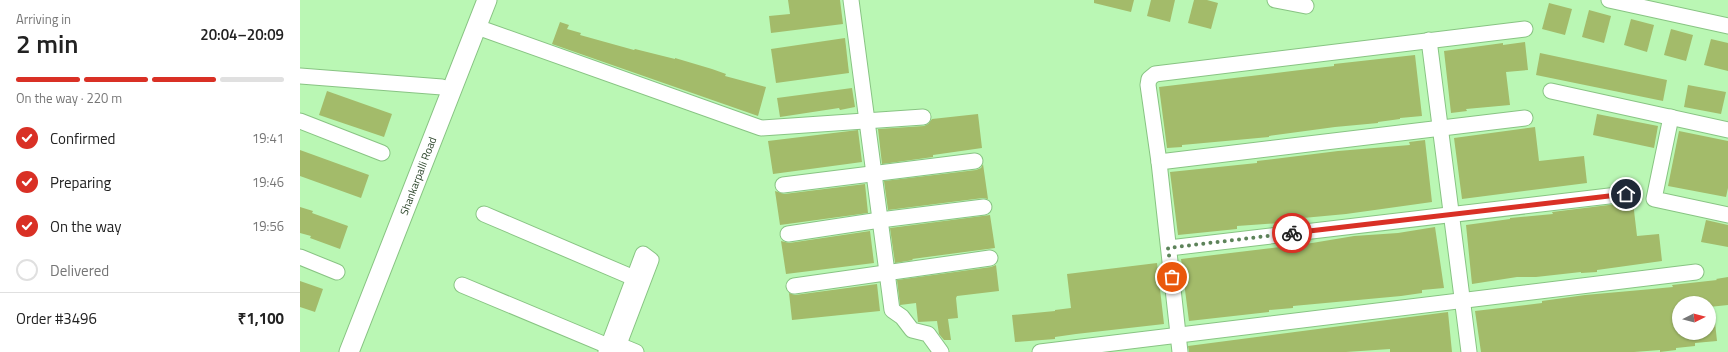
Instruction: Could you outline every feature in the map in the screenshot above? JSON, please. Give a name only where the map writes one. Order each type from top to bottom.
[{"type":"main road","name":"Shankarpalli Road","points":[[349,352],[430,132],[442,87],[475,0]]},
{"type":"main road","name":"Shankarpalli Road","points":[[338,352],[487,0]]},
{"type":"street","points":[[851,0],[892,310],[902,318],[912,330],[928,334],[941,352]]},
{"type":"street","points":[[1275,0],[1306,6]]},
{"type":"street","points":[[1609,0],[1728,26]]},
{"type":"street","points":[[477,26],[761,128],[923,117]]},
{"type":"street","points":[[1180,352],[1159,162],[1148,85],[1149,79],[1155,74],[1525,29]]},
{"type":"street","points":[[1429,40],[1469,352]]},
{"type":"street","points":[[300,76],[442,87]]},
{"type":"street","points":[[1552,91],[1728,130]]},
{"type":"street","points":[[1671,117],[1654,199],[1728,215]]},
{"type":"street","points":[[1159,162],[1525,118]]},
{"type":"street","points":[[300,121],[382,154]]},
{"type":"street","points":[[783,185],[975,161]]},
{"type":"street","points":[[1168,248],[1626,194]]},
{"type":"street","points":[[788,234],[880,220],[984,207]]},
{"type":"street","points":[[484,214],[634,278]]},
{"type":"street","points":[[643,254],[651,260],[612,349],[634,278],[643,254]]},
{"type":"street","points":[[300,257],[337,272]]},
{"type":"street","points":[[794,286],[990,258]]},
{"type":"street","points":[[1040,352],[1696,272]]},
{"type":"street","points":[[462,285],[612,349],[636,352]]},
{"type":"building","points":[[788,0],[840,0],[843,24],[771,33],[769,16],[790,14]]},
{"type":"building","points":[[1094,0],[1134,0],[1131,12],[1094,3]]},
{"type":"building","points":[[1151,0],[1175,0],[1170,22],[1147,16]]},
{"type":"building","points":[[1194,0],[1207,0],[1218,3],[1211,29],[1188,23]]},
{"type":"building","points":[[1549,3],[1572,9],[1565,35],[1542,29]]},
{"type":"building","points":[[1589,10],[1611,16],[1604,43],[1582,37]]},
{"type":"building","points":[[1631,19],[1654,25],[1647,52],[1624,45]]},
{"type":"building","points":[[560,22],[569,25],[567,29],[581,33],[580,35],[634,50],[675,58],[726,74],[725,76],[766,87],[758,116],[552,44]]},
{"type":"building","points":[[1671,29],[1693,35],[1686,61],[1664,55]]},
{"type":"building","points":[[845,38],[849,73],[776,83],[771,49]]},
{"type":"building","points":[[1711,39],[1728,43],[1728,71],[1704,65]]},
{"type":"building","points":[[1525,42],[1528,70],[1506,72],[1510,105],[1466,109],[1467,111],[1451,113],[1444,51],[1503,43],[1503,45]]},
{"type":"building","points":[[1540,53],[1667,80],[1663,101],[1536,75]]},
{"type":"building","points":[[1415,55],[1422,116],[1269,137],[1182,145],[1182,147],[1167,148],[1159,87]]},
{"type":"building","points":[[1688,85],[1726,92],[1721,114],[1684,107]]},
{"type":"building","points":[[852,88],[855,107],[780,117],[777,98]]},
{"type":"building","points":[[327,91],[392,114],[384,137],[319,115]]},
{"type":"building","points":[[978,114],[982,148],[882,164],[878,129],[924,126],[932,119]]},
{"type":"building","points":[[1597,114],[1658,126],[1654,148],[1593,135]]},
{"type":"building","points":[[1535,127],[1539,161],[1584,156],[1587,183],[1462,199],[1454,138]]},
{"type":"building","points":[[858,130],[862,162],[773,174],[768,141]]},
{"type":"building","points":[[1679,131],[1728,141],[1728,188],[1726,197],[1668,186]]},
{"type":"building","points":[[1425,140],[1432,202],[1346,214],[1303,218],[1303,220],[1281,223],[1237,226],[1237,229],[1178,235],[1170,172],[1257,163],[1257,161],[1338,151],[1410,145],[1409,142]]},
{"type":"building","points":[[300,150],[369,175],[361,198],[300,176]]},
{"type":"building","points":[[983,164],[988,199],[983,198],[888,210],[884,181],[976,170],[981,168]]},
{"type":"building","points":[[865,184],[868,213],[780,225],[775,191],[784,194]]},
{"type":"building","points":[[1633,202],[1637,236],[1659,234],[1662,261],[1597,270],[1597,272],[1517,277],[1472,284],[1466,225]]},
{"type":"building","points":[[300,207],[348,226],[340,249],[310,238],[311,236],[300,233]]},
{"type":"building","points":[[990,215],[995,248],[912,259],[913,260],[895,263],[890,228]]},
{"type":"building","points":[[1706,220],[1728,225],[1728,247],[1701,242]]},
{"type":"building","points":[[1435,227],[1444,288],[1422,290],[1422,293],[1401,296],[1293,306],[1293,308],[1269,310],[1269,312],[1189,321],[1181,259],[1312,243],[1354,236],[1398,233]]},
{"type":"building","points":[[870,231],[874,263],[786,274],[781,241],[789,243]]},
{"type":"building","points":[[1157,263],[1164,324],[1076,334],[1055,337],[1055,339],[1015,342],[1012,315],[1071,308],[1067,274]]},
{"type":"building","points":[[996,265],[999,291],[957,296],[958,318],[948,319],[951,340],[944,340],[939,334],[937,321],[918,322],[916,303],[900,305],[897,280],[991,267]]},
{"type":"building","points":[[1728,277],[1728,305],[1716,306],[1716,296],[1672,296],[1672,340],[1716,340],[1716,332],[1717,341],[1695,343],[1695,346],[1676,348],[1676,350],[1660,352],[1660,350],[1634,352],[1481,352],[1475,311],[1542,303],[1542,301],[1585,295],[1673,287],[1672,285],[1717,280],[1716,279]]},
{"type":"building","points":[[300,281],[323,289],[315,312],[300,307]]},
{"type":"building","points":[[877,284],[880,311],[792,320],[789,293],[795,295]]},
{"type":"building","points":[[1448,312],[1452,352],[1390,352],[1390,349],[1346,352],[1189,352],[1188,346]]},
{"type":"way so far","points":[[1172,277],[1168,248],[1292,233]]},
{"type":"route","points":[[1292,233],[1626,194]]}]
